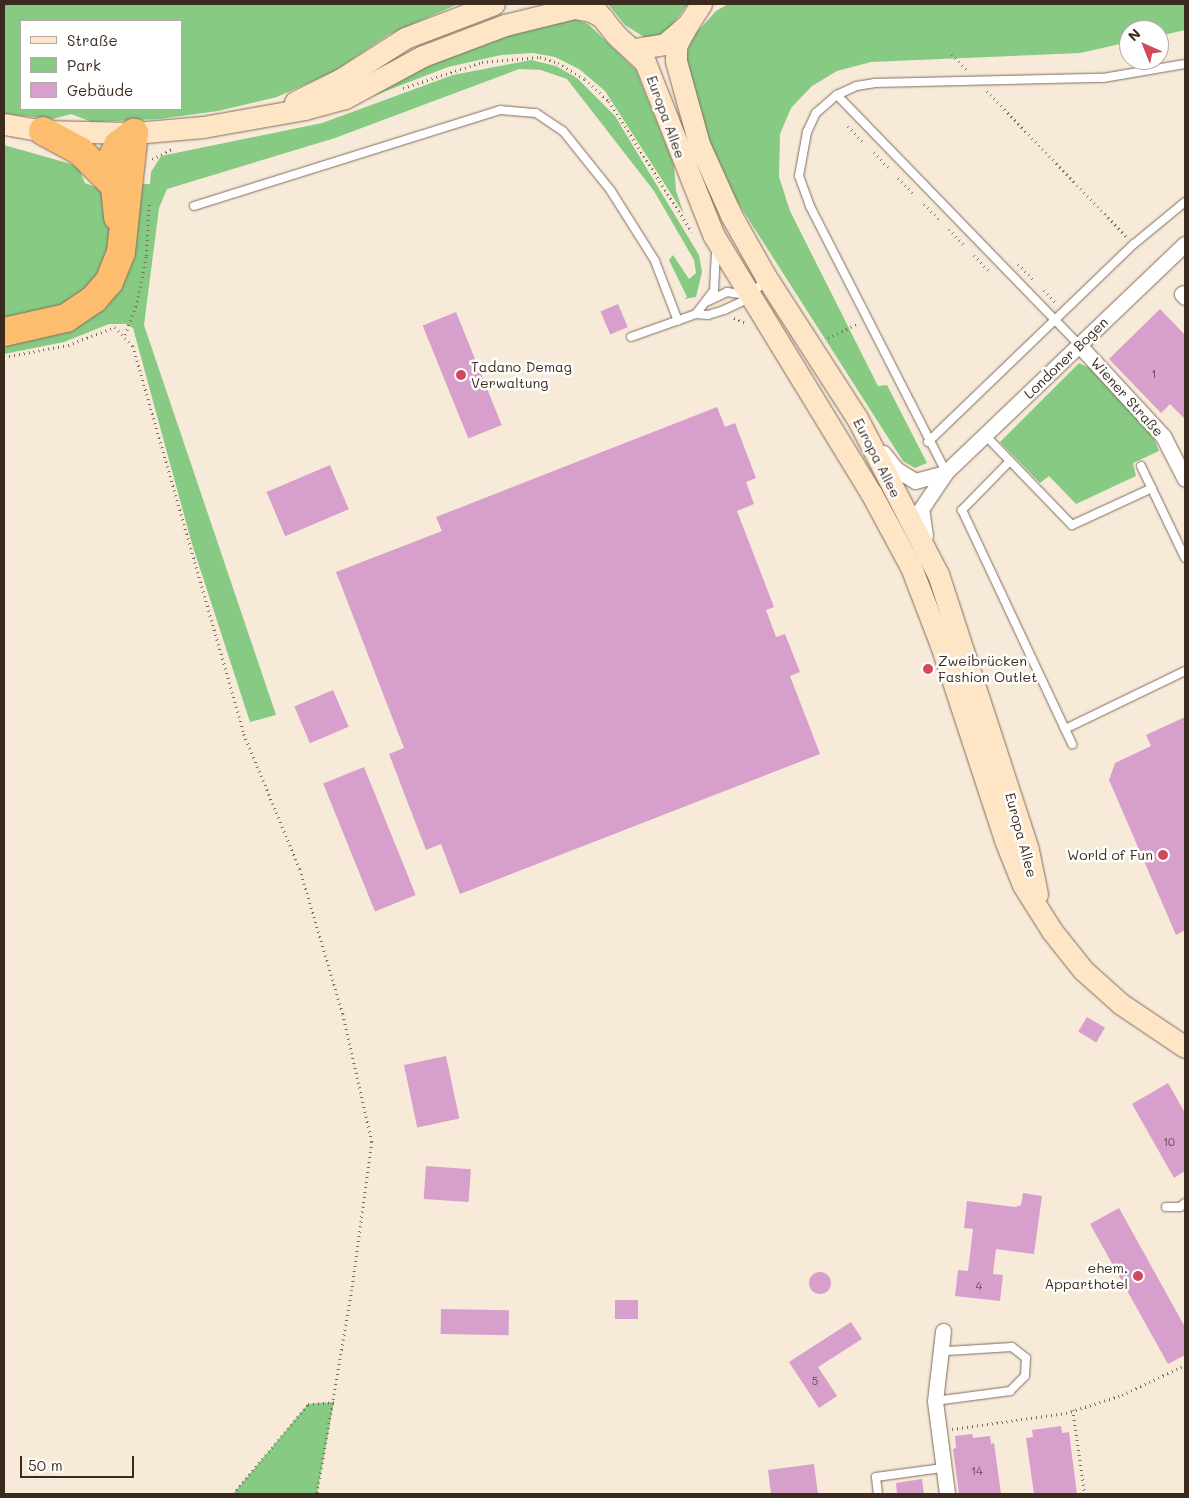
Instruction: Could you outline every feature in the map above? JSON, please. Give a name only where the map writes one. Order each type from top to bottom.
[{"type":"highway","points":[[44,131],[80,151],[112,183]]},
{"type":"highway","points":[[122,241],[112,183],[114,151],[134,133]]},
{"type":"highway","points":[[4,332],[52,323],[83,308],[109,282],[122,241],[131,182],[134,133]]},
{"type":"main road","points":[[267,114],[328,87],[405,38],[494,4]]},
{"type":"main road","points":[[4,124],[44,131],[134,133],[203,127],[337,101],[423,56],[522,20],[574,8],[597,11]]},
{"type":"main road","name":"Europa Allee","points":[[597,11],[634,49],[650,71],[696,198],[714,236],[857,418],[938,574],[1028,850],[1043,915]]},
{"type":"main road","points":[[634,49],[665,44],[699,11]]},
{"type":"main road","name":"Europa Allee","points":[[699,11],[675,52],[688,111],[730,214],[766,277],[770,306],[911,567],[941,644],[1012,859],[1023,885],[1066,952],[1100,987],[1185,1047]]},
{"type":"street","name":"Londoner Bogen","points":[[938,574],[920,514],[926,496],[946,472],[1184,246]]},
{"type":"street","name":"Wiener Straße","points":[[1079,345],[1163,436],[1185,479]]},
{"type":"street","name":"Londoner Bogen","points":[[857,418],[893,466],[907,477],[919,481],[946,472]]},
{"type":"street","points":[[943,1331],[936,1401],[947,1494]]},
{"type":"lane","points":[[946,472],[928,442],[866,319],[810,206],[799,176],[807,132],[816,113],[837,95],[856,86],[874,83],[1103,78],[1185,64]]},
{"type":"lane","points":[[837,95],[1079,345]]},
{"type":"lane","points":[[194,206],[500,110],[536,113],[563,132],[611,191],[655,261],[678,321]]},
{"type":"lane","points":[[928,442],[1134,244],[1185,202]]},
{"type":"lane","points":[[696,314],[714,290],[716,272],[714,236]]},
{"type":"lane","points":[[766,277],[770,306]]},
{"type":"lane","points":[[708,300],[727,292],[770,306]]},
{"type":"lane","points":[[630,337],[696,314],[708,315],[724,310],[770,306]]},
{"type":"lane","points":[[985,435],[1072,525],[1152,488]]},
{"type":"lane","points":[[1010,461],[962,510],[1072,744]]},
{"type":"lane","points":[[1141,466],[1185,558]]},
{"type":"lane","points":[[1065,729],[1185,671]]},
{"type":"lane","points":[[1166,1207],[1180,1207],[1185,1203]]},
{"type":"lane","points":[[936,1401],[1010,1391],[1025,1376],[1026,1358],[1012,1347],[947,1351],[940,1357]]},
{"type":"lane","points":[[878,1494],[876,1477],[943,1468]]},
{"type":"path","points":[[952,54],[1134,244]]},
{"type":"path","points":[[848,126],[864,143]]},
{"type":"path","points":[[874,152],[890,169]]},
{"type":"path","points":[[898,178],[914,194]]},
{"type":"path","points":[[924,204],[940,220]]},
{"type":"path","points":[[949,229],[966,246]]},
{"type":"path","points":[[974,255],[990,272]]},
{"type":"path","points":[[1018,264],[1034,280]]},
{"type":"path","points":[[1044,290],[1060,306]]},
{"type":"path","points":[[729,318],[749,326]]},
{"type":"path","points":[[824,340],[866,319]]},
{"type":"path","points":[[4,357],[68,346],[115,327],[133,346],[244,734],[300,869],[343,1014],[372,1142],[334,1402],[317,1494]]},
{"type":"path","points":[[959,1428],[1073,1410],[1122,1396],[1185,1364]]},
{"type":"path","points":[[233,1494],[308,1404],[334,1402]]},
{"type":"path","points":[[1073,1410],[1085,1494]]},
{"type":"green space","points":[[458,4],[388,35],[333,72],[277,97],[218,111],[159,119],[92,122],[71,114],[53,119],[4,114],[4,5]]},
{"type":"green space","points":[[608,4],[688,4],[662,38],[647,39],[625,25]]},
{"type":"green space","points":[[728,4],[1185,4],[1185,30],[1169,34],[1169,20],[1119,20],[1119,44],[1080,53],[871,62],[837,71],[812,86],[791,108],[780,134],[779,177],[790,211],[878,386],[887,385],[927,463],[915,468],[903,461],[726,184],[699,117],[685,65],[689,44],[716,11]]},
{"type":"green space","points":[[575,19],[588,24],[636,70],[674,165],[676,191],[684,214],[605,91],[579,69],[555,57],[533,53],[501,55],[448,67],[360,101],[360,96],[454,53],[513,33]]},
{"type":"green space","points":[[531,60],[556,66],[577,78],[615,116],[699,255],[702,272],[696,297],[684,299],[687,297],[669,260],[673,255],[689,279],[696,273],[694,260],[654,191],[567,79],[541,70],[519,69],[335,138],[167,189],[159,208],[144,325],[276,715],[250,722],[192,544],[133,328],[126,324],[109,324],[64,342],[4,354],[4,342],[77,325],[138,184],[150,184],[151,172],[161,156],[322,123],[453,75]]},
{"type":"green space","points":[[4,145],[71,164],[79,169],[85,183],[103,190],[110,214],[111,243],[96,281],[67,305],[4,323]]},
{"type":"green space","points":[[1079,363],[1090,368],[1153,436],[1159,451],[1133,463],[1136,476],[1076,504],[1049,476],[1040,483],[1000,442]]},
{"type":"green space","points":[[334,1402],[317,1494],[233,1494],[308,1404]]},
{"type":"building","points":[[618,304],[628,327],[610,334],[601,311]]},
{"type":"building","points":[[1160,309],[1185,335],[1185,419],[1170,404],[1161,413],[1109,359]]},
{"type":"building","name":"Tadano Demag Verwaltung","points":[[456,312],[502,425],[468,439],[423,325]]},
{"type":"building","points":[[717,407],[725,427],[735,423],[756,478],[746,482],[754,504],[737,511],[774,607],[766,610],[776,637],[785,634],[800,672],[790,676],[820,754],[460,894],[441,844],[426,850],[389,754],[404,748],[336,572],[442,531],[436,517]]},
{"type":"building","points":[[330,465],[349,509],[285,536],[266,492]]},
{"type":"building","points":[[333,690],[349,727],[310,743],[294,706]]},
{"type":"building","name":"World of Fun","points":[[1185,717],[1185,930],[1176,935],[1109,780],[1115,763],[1151,746],[1146,735]]},
{"type":"building","points":[[364,767],[416,895],[375,911],[323,783]]},
{"type":"building","points":[[1087,1017],[1105,1028],[1096,1042],[1078,1032]]},
{"type":"building","points":[[446,1056],[459,1119],[417,1128],[404,1065]]},
{"type":"building","points":[[1168,1083],[1185,1113],[1185,1171],[1174,1178],[1132,1104]]},
{"type":"building","points":[[426,1166],[471,1169],[469,1202],[424,1199]]},
{"type":"building","points":[[1023,1193],[1042,1196],[1034,1254],[996,1249],[993,1274],[1003,1275],[1000,1301],[955,1296],[958,1270],[968,1271],[973,1229],[964,1228],[967,1201],[1015,1207],[1021,1205]]},
{"type":"building","name":"ehem. Apparthotel","points":[[1119,1208],[1185,1327],[1185,1355],[1168,1364],[1090,1224]]},
{"type":"building","points":[[816,1272],[824,1272],[831,1279],[831,1287],[824,1294],[816,1294],[809,1287],[809,1279]]},
{"type":"building","points":[[615,1300],[638,1300],[638,1319],[615,1319]]},
{"type":"building","points":[[441,1309],[509,1310],[509,1335],[441,1334]]},
{"type":"building","points":[[851,1322],[862,1339],[818,1367],[837,1396],[819,1408],[789,1362]]},
{"type":"building","points":[[1061,1426],[1062,1433],[1069,1432],[1077,1494],[1034,1494],[1026,1438],[1033,1437],[1032,1430]]},
{"type":"building","points":[[972,1434],[973,1438],[990,1436],[991,1444],[994,1443],[1001,1494],[959,1494],[953,1449],[956,1448],[955,1436]]},
{"type":"building","points":[[814,1464],[818,1494],[771,1494],[768,1470]]},
{"type":"building","points":[[922,1479],[924,1494],[897,1494],[896,1483]]},
{"type":"place","name":"Tadano Demag Verwaltung","points":[[461,375]]},
{"type":"place","name":"Zweibrücken Fashion Outlet","points":[[928,669]]},
{"type":"place","name":"World of Fun","points":[[1163,855]]},
{"type":"place","name":"ehem. Apparthotel","points":[[1138,1276]]}]
